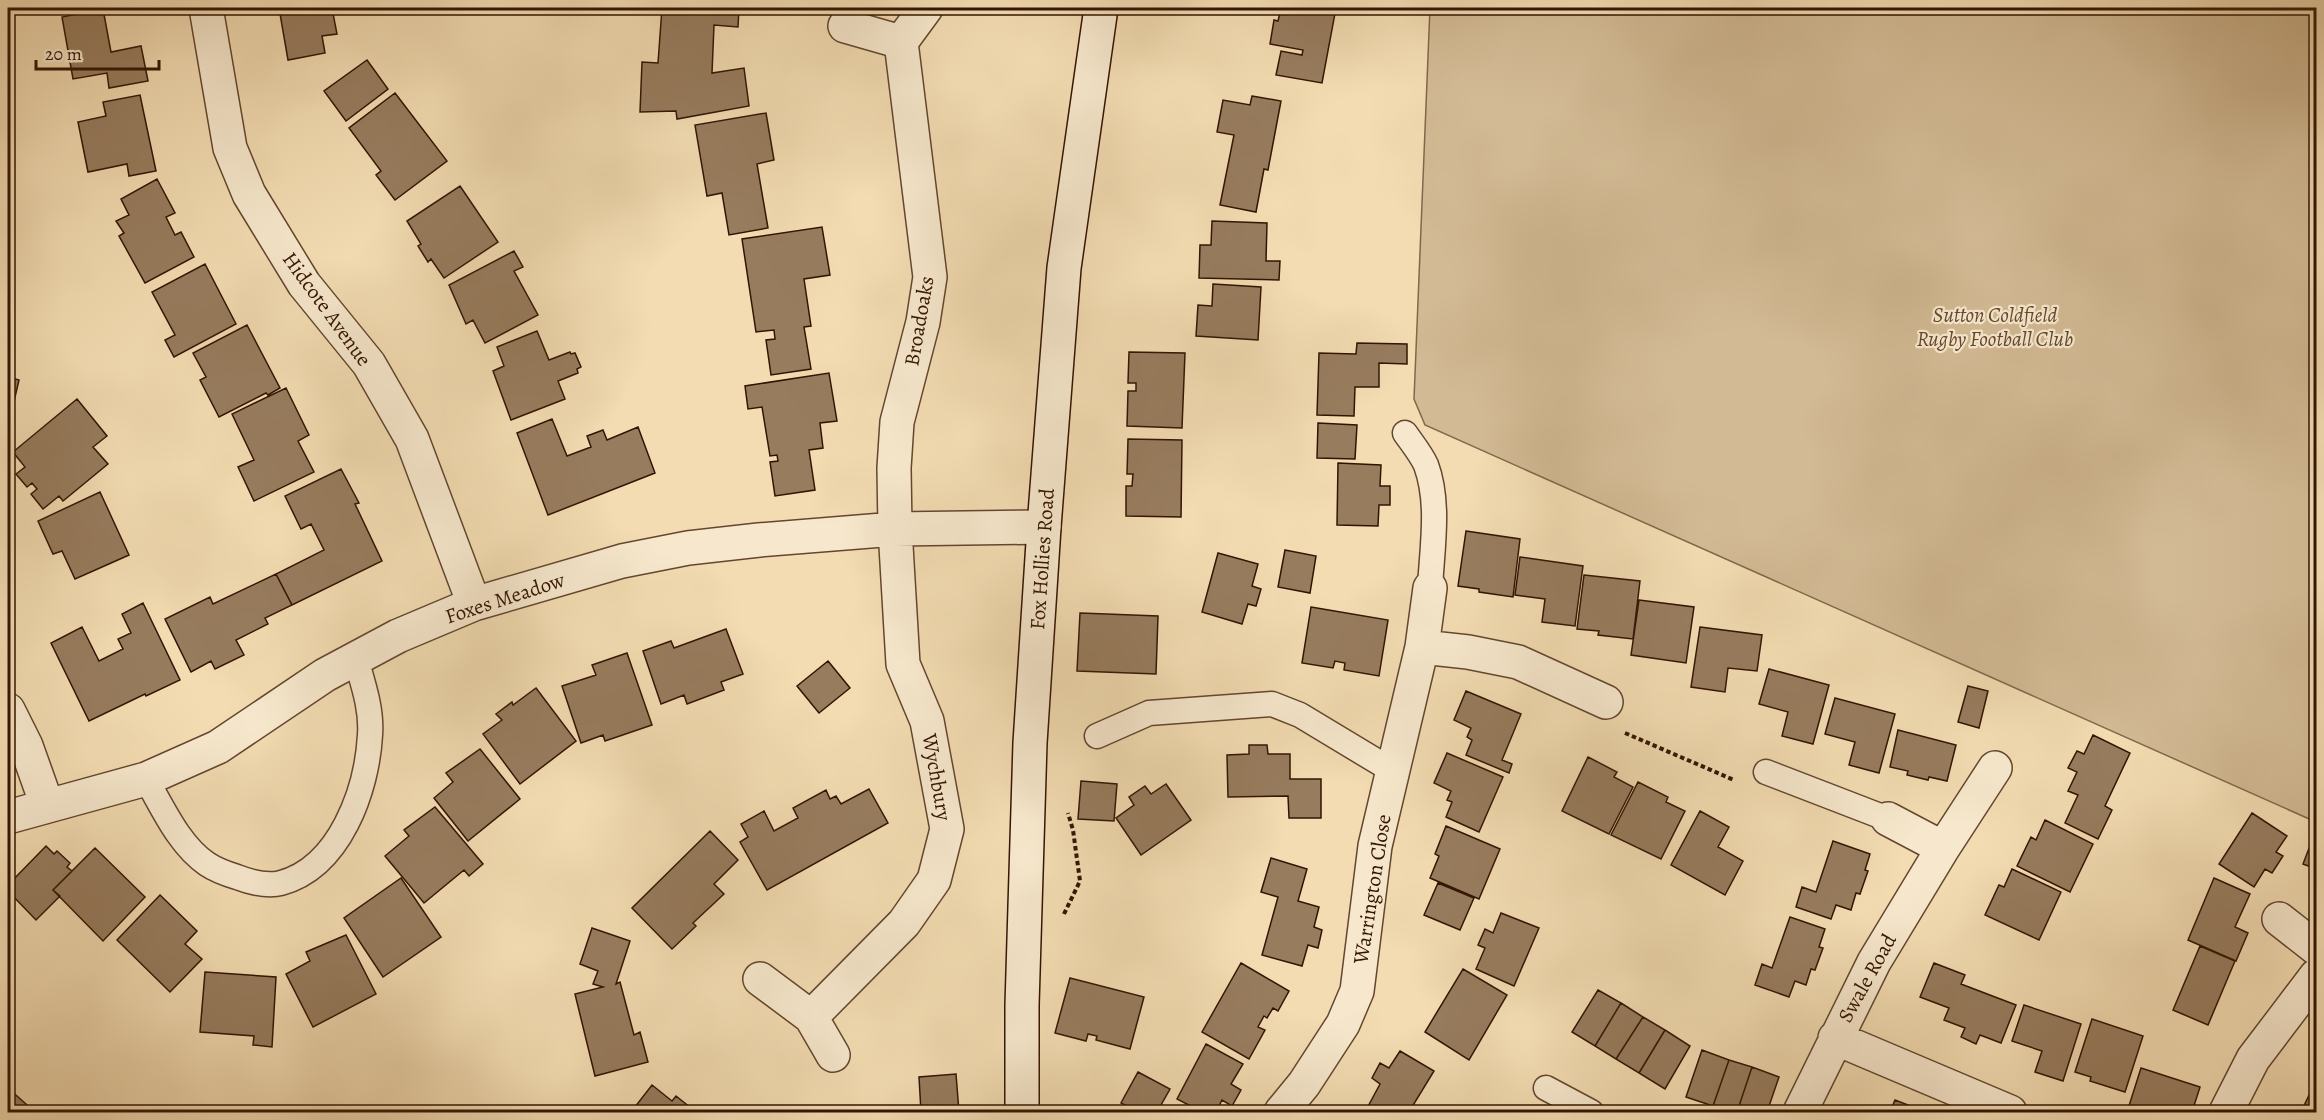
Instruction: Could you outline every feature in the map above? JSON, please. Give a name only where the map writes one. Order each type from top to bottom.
[{"type":"street","name":"Hidcote Avenue","points":[[206,8],[230,148],[249,194],[304,284],[369,364],[412,439],[474,604]]},
{"type":"street","points":[[845,26],[901,42],[926,8]]},
{"type":"street","name":"Fox Hollies Road","points":[[1022,1113],[1022,1005],[1030,743],[1044,527],[1064,268],[1101,8]]},
{"type":"street","name":"Broadoaks","points":[[895,529],[894,468],[897,422],[923,322],[930,277],[901,42]]},
{"type":"street","name":"Foxes Meadow","points":[[8,817],[146,779],[218,747],[326,675],[398,636],[474,604],[622,561],[688,548],[895,529],[1044,527]]},
{"type":"street","name":"Wychbury","points":[[811,1017],[904,923],[934,880],[947,830],[927,721],[903,664],[895,529]]},
{"type":"street","name":"Warrington Close","points":[[1281,1113],[1343,1024],[1357,991],[1375,846],[1422,647],[1430,588]]},
{"type":"street","points":[[1422,647],[1468,652],[1518,662],[1606,702]]},
{"type":"street","points":[[8,710],[26,746],[47,805]]},
{"type":"street","name":"Swale Road","points":[[1800,1113],[1874,962],[1995,768]]},
{"type":"street","points":[[1888,819],[1943,848]]},
{"type":"street","points":[[2279,919],[2316,948]]},
{"type":"street","points":[[2226,1113],[2253,1059],[2316,976]]},
{"type":"street","points":[[759,979],[811,1017],[832,1055]]},
{"type":"street","points":[[1835,1038],[2010,1113]]},
{"type":"lane","points":[[1405,433],[1425,464],[1432,496],[1430,588]]},
{"type":"lane","points":[[146,779],[186,844],[207,864],[256,884],[280,883],[305,873],[329,850],[347,822],[366,771],[370,733],[369,712],[356,659]]},
{"type":"lane","points":[[1097,736],[1149,712],[1272,704],[1300,715],[1393,771]]},
{"type":"lane","points":[[1766,772],[1888,819]]},
{"type":"lane","points":[[1546,1088],[1591,1113]]},
{"type":"green space","name":"Sutton Coldfield Rugby Football Club","points":[[1430,8],[2316,8],[2316,822],[1425,425],[1414,399]]},
{"type":"building","points":[[279,8],[332,8],[337,34],[322,36],[325,53],[288,60]]},
{"type":"building","points":[[662,8],[739,8],[738,27],[714,25],[712,73],[744,68],[749,106],[677,119],[676,111],[640,112],[642,62],[658,63]]},
{"type":"building","points":[[1281,8],[1336,8],[1322,83],[1276,75],[1281,51],[1302,55],[1303,50],[1270,44],[1274,20],[1278,21]]},
{"type":"building","points":[[103,9],[111,52],[141,46],[148,81],[109,88],[107,73],[73,79],[62,17]]},
{"type":"building","points":[[367,60],[388,89],[346,121],[324,91]]},
{"type":"building","points":[[395,93],[447,161],[395,200],[376,175],[381,171],[349,128]]},
{"type":"building","points":[[140,95],[156,171],[129,176],[127,164],[88,172],[78,122],[106,116],[103,102]]},
{"type":"building","points":[[1252,96],[1281,101],[1268,170],[1264,169],[1256,212],[1220,205],[1234,135],[1217,132],[1223,100],[1250,105]]},
{"type":"building","points":[[766,113],[774,160],[757,164],[768,228],[729,235],[722,193],[707,196],[695,125]]},
{"type":"building","points":[[157,179],[175,213],[166,217],[175,235],[181,232],[194,257],[145,283],[119,236],[124,233],[116,221],[129,215],[121,199]]},
{"type":"building","points":[[460,186],[498,242],[444,278],[431,259],[428,262],[418,246],[421,244],[407,221]]},
{"type":"building","points":[[1212,221],[1267,223],[1266,261],[1280,261],[1279,280],[1199,278],[1200,245],[1211,245]]},
{"type":"building","points":[[822,227],[830,275],[804,279],[811,326],[804,327],[811,369],[771,375],[766,340],[775,339],[774,330],[756,332],[742,239]]},
{"type":"building","points":[[514,251],[523,267],[514,271],[538,315],[485,343],[473,320],[466,324],[449,285]]},
{"type":"building","points":[[205,264],[236,324],[174,357],[165,340],[175,335],[152,292]]},
{"type":"building","points":[[1213,284],[1261,287],[1258,340],[1196,336],[1198,305],[1212,306]]},
{"type":"building","points":[[247,325],[280,388],[219,417],[200,380],[206,377],[193,353]]},
{"type":"building","points":[[537,331],[549,360],[570,352],[575,353],[581,367],[577,369],[578,373],[558,381],[565,399],[511,420],[493,371],[504,366],[497,347]]},
{"type":"building","points":[[1357,343],[1407,344],[1407,364],[1379,363],[1379,387],[1355,387],[1354,416],[1317,415],[1319,353],[1356,354]]},
{"type":"building","points":[[1129,352],[1185,353],[1182,428],[1127,426],[1128,391],[1136,391],[1136,383],[1128,383]]},
{"type":"building","points":[[829,373],[837,421],[820,423],[823,448],[809,450],[815,490],[775,496],[770,462],[778,461],[777,455],[770,456],[762,407],[748,409],[745,386]]},
{"type":"building","points":[[8,377],[19,380],[8,427]]},
{"type":"building","points":[[286,388],[309,435],[298,441],[314,472],[254,501],[238,467],[254,460],[232,414]]},
{"type":"building","points":[[77,399],[107,436],[93,447],[108,464],[63,501],[59,496],[43,509],[31,494],[37,489],[32,483],[27,487],[16,474],[25,467],[13,452]]},
{"type":"building","points":[[552,419],[567,456],[591,447],[587,436],[603,430],[607,440],[638,427],[655,473],[548,515],[517,433]]},
{"type":"building","points":[[1318,423],[1357,425],[1355,459],[1317,458]]},
{"type":"building","points":[[1128,439],[1182,440],[1181,517],[1126,516],[1126,486],[1132,486],[1133,474],[1127,474]]},
{"type":"building","points":[[1338,463],[1381,465],[1380,486],[1390,486],[1390,505],[1379,505],[1378,526],[1337,525]]},
{"type":"building","points":[[341,469],[359,503],[355,504],[382,561],[292,605],[276,574],[324,550],[311,524],[301,529],[285,496]]},
{"type":"building","points":[[100,492],[129,555],[75,579],[62,551],[53,554],[38,521]]},
{"type":"building","points":[[1466,531],[1520,539],[1513,597],[1458,586]]},
{"type":"building","points":[[1285,550],[1316,556],[1310,593],[1278,587]]},
{"type":"building","points":[[1218,553],[1258,564],[1252,586],[1261,589],[1256,606],[1248,604],[1242,624],[1202,612]]},
{"type":"building","points":[[1520,557],[1583,566],[1575,626],[1542,622],[1545,599],[1515,595]]},
{"type":"building","points":[[276,574],[292,605],[265,618],[268,624],[236,640],[244,655],[215,669],[211,661],[191,672],[165,619],[210,597],[213,604]]},
{"type":"building","points":[[1584,575],[1640,581],[1633,639],[1598,635],[1599,631],[1577,629]]},
{"type":"building","points":[[1639,600],[1694,607],[1686,663],[1631,655]]},
{"type":"building","points":[[143,603],[180,680],[89,721],[51,643],[82,627],[99,661],[123,649],[118,639],[131,633],[122,614]]},
{"type":"building","points":[[1311,607],[1388,620],[1379,676],[1344,670],[1345,663],[1335,661],[1333,668],[1302,663]]},
{"type":"building","points":[[1080,613],[1158,616],[1156,674],[1077,671]]},
{"type":"building","points":[[1700,627],[1762,635],[1757,671],[1728,668],[1725,692],[1691,687]]},
{"type":"building","points":[[726,629],[743,674],[721,682],[724,690],[687,704],[684,695],[661,704],[643,651],[671,641],[674,648]]},
{"type":"building","points":[[627,653],[652,725],[605,741],[603,735],[581,743],[562,686],[596,675],[592,665]]},
{"type":"building","points":[[828,661],[850,688],[819,713],[797,686]]},
{"type":"building","points":[[1769,669],[1829,685],[1813,744],[1782,736],[1788,712],[1759,704]]},
{"type":"building","points":[[1968,686],[1988,691],[1979,728],[1958,722]]},
{"type":"building","points":[[536,688],[576,741],[520,784],[483,734],[502,720],[496,714]]},
{"type":"building","points":[[1466,691],[1521,714],[1502,760],[1512,764],[1509,773],[1466,755],[1472,740],[1467,737],[1471,728],[1454,720]]},
{"type":"building","points":[[1835,698],[1895,714],[1879,773],[1849,765],[1855,742],[1825,734]]},
{"type":"building","points":[[1898,730],[1956,745],[1947,781],[1929,777],[1928,780],[1907,775],[1908,771],[1890,767]]},
{"type":"building","points":[[2093,735],[2130,753],[2105,806],[2112,810],[2098,839],[2065,823],[2078,795],[2068,791],[2077,772],[2068,768],[2077,751],[2084,754]]},
{"type":"building","points":[[1249,745],[1267,745],[1268,754],[1290,754],[1290,779],[1321,779],[1321,818],[1289,818],[1288,796],[1228,797],[1227,755],[1249,754]]},
{"type":"building","points":[[480,749],[520,799],[468,841],[434,798],[453,782],[446,773]]},
{"type":"building","points":[[1447,753],[1503,777],[1479,832],[1446,817],[1452,802],[1447,800],[1451,791],[1434,783]]},
{"type":"building","points":[[1588,757],[1617,772],[1614,777],[1633,787],[1609,834],[1562,811]]},
{"type":"building","points":[[1081,781],[1117,784],[1114,821],[1078,819]]},
{"type":"building","points":[[1638,782],[1668,797],[1666,802],[1685,811],[1661,859],[1611,835]]},
{"type":"building","points":[[1166,784],[1191,820],[1141,855],[1116,818],[1134,805],[1129,797],[1145,786],[1151,794]]},
{"type":"building","points":[[869,789],[888,823],[767,890],[740,842],[748,837],[741,824],[764,811],[774,831],[798,818],[793,808],[826,790],[830,799],[836,796],[841,804]]},
{"type":"building","points":[[435,807],[483,864],[469,876],[464,870],[424,903],[385,856],[409,836],[404,830]]},
{"type":"building","points":[[1700,811],[1729,827],[1718,847],[1743,861],[1725,895],[1671,865]]},
{"type":"building","points":[[2252,813],[2287,836],[2276,852],[2283,856],[2272,873],[2265,869],[2254,887],[2219,864]]},
{"type":"building","points":[[2045,820],[2093,844],[2070,892],[2017,866],[2031,837],[2036,840]]},
{"type":"building","points":[[1446,826],[1500,849],[1479,899],[1430,878],[1439,856],[1435,854]]},
{"type":"building","points":[[2316,830],[2316,869],[2303,864]]},
{"type":"building","points":[[710,831],[738,860],[714,884],[724,894],[693,923],[696,926],[672,949],[632,908]]},
{"type":"building","points":[[1833,841],[1870,854],[1865,870],[1868,871],[1860,894],[1856,893],[1851,910],[1836,905],[1831,919],[1796,907],[1802,887],[1816,892]]},
{"type":"building","points":[[46,846],[54,854],[57,851],[70,863],[67,867],[72,871],[53,890],[60,896],[36,920],[8,891],[8,885]]},
{"type":"building","points":[[95,848],[145,897],[103,941],[53,890]]},
{"type":"building","points":[[1271,858],[1307,869],[1298,901],[1319,907],[1314,927],[1322,930],[1318,948],[1308,945],[1302,966],[1262,955],[1278,897],[1261,892]]},
{"type":"building","points":[[2012,869],[2061,892],[2039,940],[1985,915],[1999,885],[2004,887]]},
{"type":"building","points":[[401,878],[441,937],[383,977],[344,918]]},
{"type":"building","points":[[2214,878],[2250,894],[2235,927],[2248,933],[2236,961],[2188,940]]},
{"type":"building","points":[[1438,883],[1474,898],[1460,930],[1424,915]]},
{"type":"building","points":[[160,895],[197,931],[185,944],[202,959],[170,992],[117,940]]},
{"type":"building","points":[[1501,913],[1539,928],[1514,986],[1476,969],[1485,948],[1478,945],[1485,929],[1493,933]]},
{"type":"building","points":[[1790,917],[1825,929],[1819,947],[1823,948],[1815,970],[1811,969],[1806,985],[1795,981],[1789,997],[1755,985],[1762,964],[1772,968]]},
{"type":"building","points":[[592,928],[630,941],[616,984],[620,982],[634,1035],[640,1032],[648,1062],[595,1076],[575,994],[603,987],[593,984],[598,971],[580,964]]},
{"type":"building","points":[[346,935],[376,994],[313,1027],[286,974],[310,961],[306,952]]},
{"type":"building","points":[[2200,946],[2235,961],[2208,1025],[2173,1010]]},
{"type":"building","points":[[1241,963],[1289,991],[1278,1011],[1273,1008],[1267,1018],[1264,1016],[1258,1027],[1265,1030],[1249,1059],[1202,1032]]},
{"type":"building","points":[[1934,963],[1965,975],[1961,984],[2016,1005],[2001,1043],[1980,1035],[1976,1044],[1961,1037],[1965,1028],[1944,1020],[1949,1008],[1920,997]]},
{"type":"building","points":[[1463,969],[1507,995],[1469,1060],[1425,1032]]},
{"type":"building","points":[[205,972],[276,977],[272,1047],[253,1045],[254,1036],[200,1032]]},
{"type":"building","points":[[1070,978],[1144,997],[1130,1049],[1096,1040],[1097,1036],[1088,1034],[1086,1041],[1055,1033]]},
{"type":"building","points":[[1598,990],[1621,1003],[1595,1046],[1572,1032]]},
{"type":"building","points":[[1621,1003],[1643,1017],[1616,1059],[1595,1046]]},
{"type":"building","points":[[2024,1005],[2081,1024],[2063,1081],[2035,1072],[2042,1051],[2012,1041]]},
{"type":"building","points":[[1643,1017],[1665,1030],[1639,1073],[1616,1059]]},
{"type":"building","points":[[2092,1019],[2143,1036],[2125,1092],[2090,1081],[2091,1077],[2075,1072]]},
{"type":"building","points":[[1665,1030],[1690,1046],[1665,1089],[1639,1073]]},
{"type":"building","points":[[1206,1044],[1243,1064],[1231,1084],[1241,1090],[1232,1106],[1222,1100],[1216,1112],[1202,1112],[1177,1099]]},
{"type":"building","points":[[1702,1050],[1729,1060],[1713,1106],[1686,1097]]},
{"type":"building","points":[[1400,1051],[1434,1071],[1409,1112],[1365,1112],[1380,1084],[1372,1078],[1380,1063],[1389,1068]]},
{"type":"building","points":[[1729,1060],[1752,1067],[1737,1112],[1713,1106]]},
{"type":"building","points":[[1752,1067],[1779,1077],[1767,1112],[1737,1112]]},
{"type":"building","points":[[2141,1068],[2200,1087],[2192,1112],[2139,1112],[2128,1109]]},
{"type":"building","points":[[1138,1072],[1170,1089],[1157,1112],[1138,1112],[1121,1103]]},
{"type":"building","points":[[956,1074],[959,1112],[921,1112],[919,1077]]},
{"type":"building","points":[[652,1085],[672,1101],[676,1096],[696,1112],[631,1112]]},
{"type":"building","points":[[2313,1087],[2316,1088],[2316,1112],[2301,1112]]},
{"type":"building","points":[[8,1088],[35,1112],[8,1112]]},
{"type":"building","points":[[1895,1100],[1926,1112],[1890,1112]]}]
